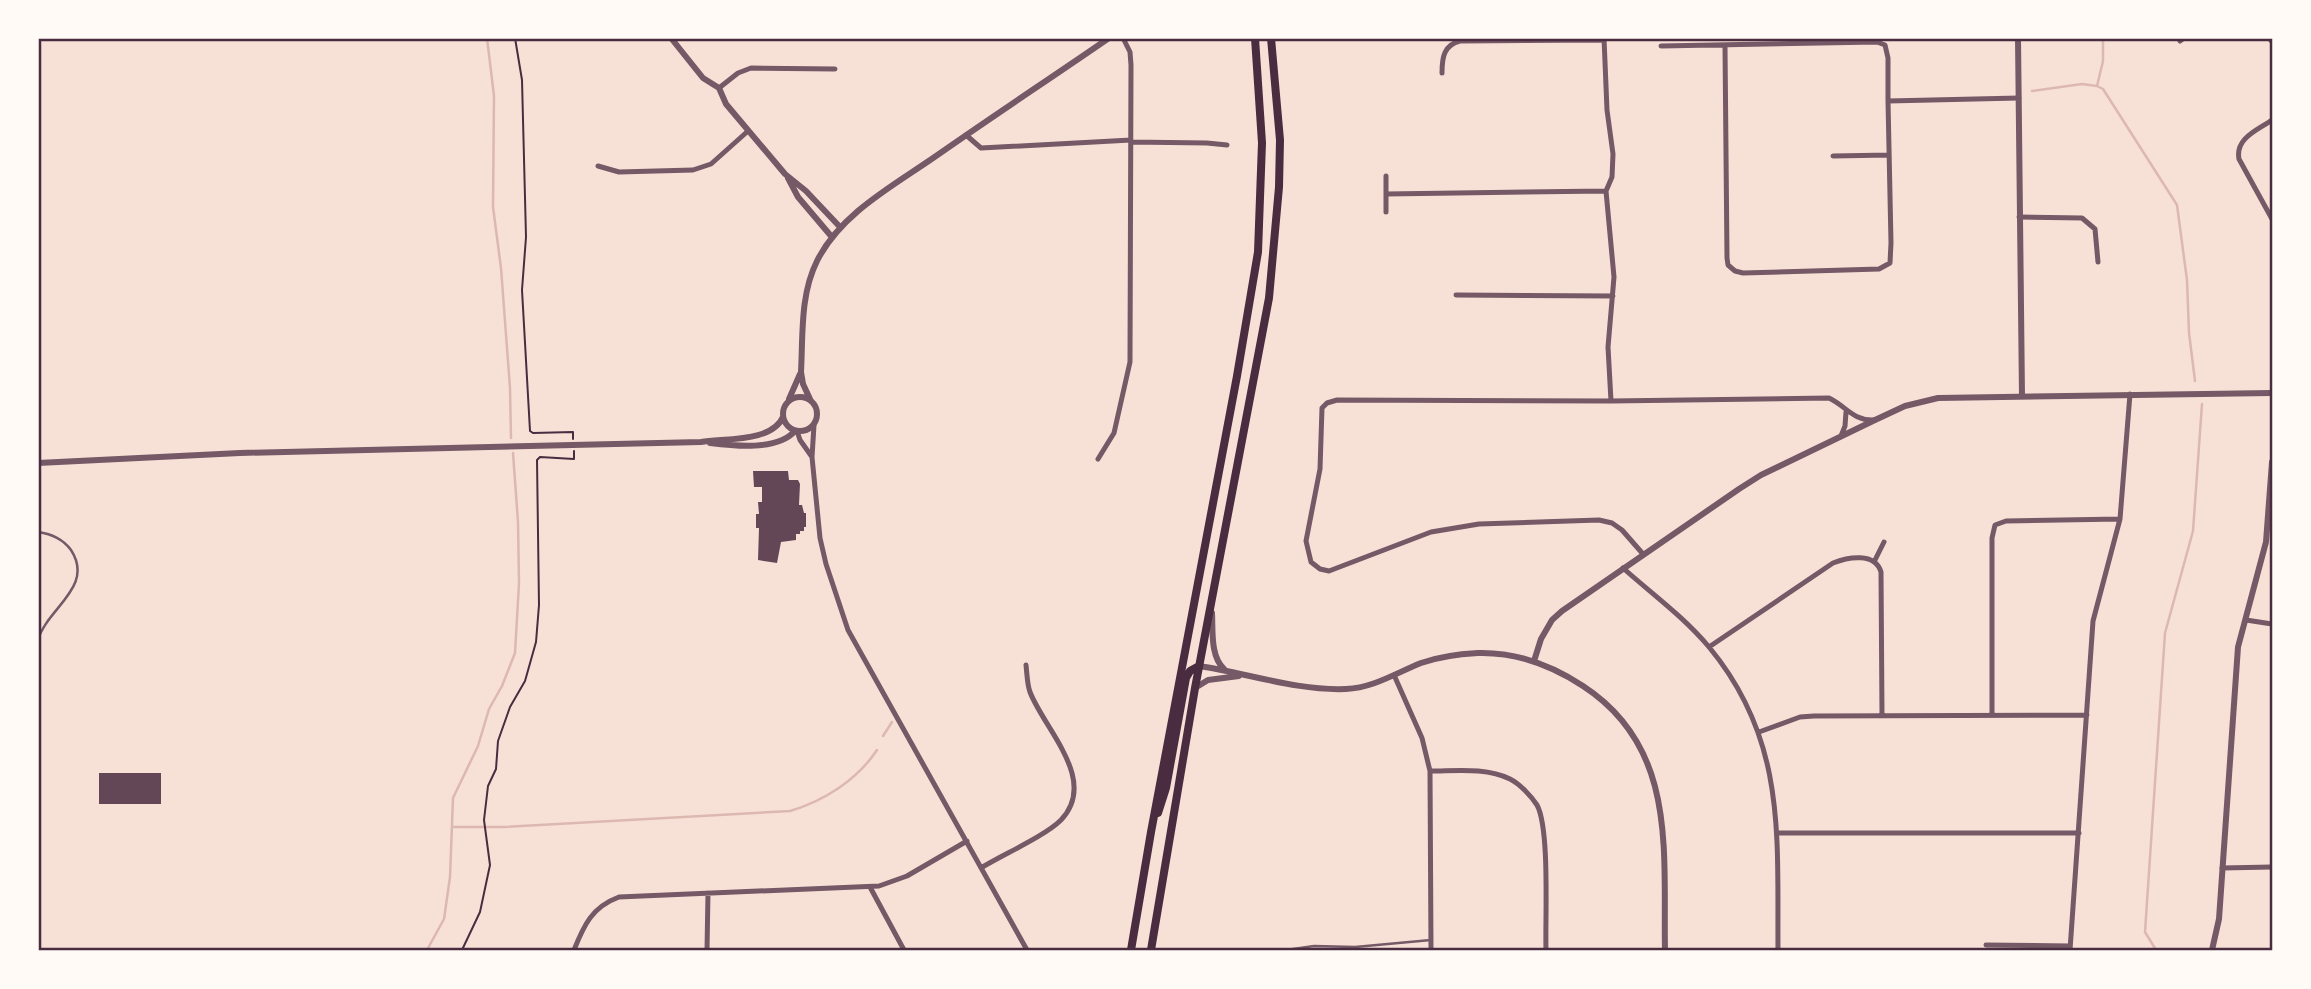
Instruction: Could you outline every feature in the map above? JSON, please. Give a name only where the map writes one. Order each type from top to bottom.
[{"type":"highway","points":[[1131,950],[1258,252],[1262,143],[1255,38]]},
{"type":"highway","points":[[1151,950],[1195,688],[1269,298],[1279,187],[1280,140],[1271,38]]},
{"type":"highway","points":[[1151,832],[1164,796],[1186,678],[1190,671],[1199,666]]},
{"type":"street","points":[[671,38],[703,78],[719,88],[726,104],[785,174],[806,191],[840,227]]},
{"type":"street","points":[[1027,950],[848,630],[830,577],[820,538],[812,457],[814,425],[818,413],[803,384],[801,372],[806,291],[817,262],[831,236],[840,227],[966,135],[1109,38]]},
{"type":"street","points":[[1098,459],[1114,433],[1130,362],[1130,52],[1123,38]]},
{"type":"street","points":[[2018,38],[2022,396]]},
{"type":"street","points":[[1442,73],[1447,48],[1460,41],[1604,39],[1607,110],[1613,153],[1612,177],[1606,191],[1614,277],[1608,347],[1611,401]]},
{"type":"street","points":[[1661,46],[1877,42],[1885,45],[1891,255],[1891,263],[1886,267],[1735,271],[1728,265],[1725,46]]},
{"type":"street","points":[[719,88],[737,73],[751,68],[835,69]]},
{"type":"street","points":[[1888,101],[2019,98]]},
{"type":"street","points":[[2273,120],[2241,142],[2238,152],[2273,219]]},
{"type":"street","points":[[598,166],[620,172],[702,168],[711,164],[748,131]]},
{"type":"street","points":[[966,135],[981,148],[1131,141],[1227,145]]},
{"type":"street","points":[[1833,156],[1889,155]]},
{"type":"street","points":[[785,174],[798,197],[831,236]]},
{"type":"street","points":[[1386,176],[1386,212]]},
{"type":"street","points":[[1386,194],[1606,191]]},
{"type":"street","points":[[2019,216],[2082,218],[2095,229],[2098,262]]},
{"type":"street","points":[[1456,295],[1613,296]]},
{"type":"street","points":[[801,372],[783,411],[783,417],[789,427],[796,431],[812,457]]},
{"type":"street","points":[[1534,660],[1541,639],[1552,620],[1643,554],[1761,475],[1905,406],[1938,398],[2273,393]]},
{"type":"street","points":[[1986,945],[2070,948],[2093,621],[2120,519],[2130,394]]},
{"type":"street","points":[[788,401],[799,396],[810,399]]},
{"type":"street","points":[[1643,554],[1622,530],[1612,523],[1599,520],[1549,520],[1431,531],[1339,568],[1329,571],[1320,569],[1311,562],[1306,541],[1320,469],[1322,408],[1337,400],[1611,401],[1829,398],[1840,404],[1846,412],[1866,420],[1875,420]]},
{"type":"street","points":[[1841,436],[1846,412]]},
{"type":"street","points":[[38,463],[240,453],[701,442],[764,435],[775,428],[783,417]]},
{"type":"street","points":[[701,442],[758,444],[790,436],[814,425]]},
{"type":"street","points":[[2212,950],[2219,919],[2238,647],[2261,567],[2271,509],[2273,463]]},
{"type":"street","points":[[1992,715],[1992,538],[1995,526],[2009,520],[2120,519]]},
{"type":"street","points":[[1874,562],[1884,542]]},
{"type":"street","points":[[1709,647],[1833,563],[1866,558],[1880,567],[1881,574],[1882,715]]},
{"type":"street","points":[[1623,568],[1667,605],[1709,647],[1729,675],[1759,732],[1775,800],[1778,950]]},
{"type":"street","points":[[1212,607],[1218,663],[1225,670]]},
{"type":"street","points":[[2246,620],[2273,624]]},
{"type":"street","points":[[1199,666],[1332,690],[1380,682],[1423,662],[1478,653],[1534,660],[1570,677],[1599,696],[1619,716],[1636,738],[1656,784],[1663,824],[1665,950]]},
{"type":"street","points":[[981,868],[1060,821],[1072,800],[1074,786],[1068,761],[1029,691],[1026,665]]},
{"type":"street","points":[[1195,688],[1208,680],[1241,675]]},
{"type":"street","points":[[1394,675],[1422,738],[1430,771],[1431,950]]},
{"type":"street","points":[[1759,732],[1800,717],[2087,715]]},
{"type":"street","points":[[1430,771],[1479,771],[1498,775],[1512,780],[1538,806],[1545,848],[1546,950]]},
{"type":"street","points":[[1777,833],[2078,833]]},
{"type":"street","points":[[574,950],[584,925],[598,907],[619,897],[870,887],[896,881],[967,841]]},
{"type":"street","points":[[2222,868],[2273,867]]},
{"type":"street","points":[[870,887],[904,950]]},
{"type":"street","points":[[707,950],[708,893]]},
{"type":"lane","points":[[38,532],[59,538],[67,546],[77,566],[74,588],[45,623],[38,640]]},
{"type":"lane","points":[[38,732],[38,763]]},
{"type":"lane","points":[[1286,950],[1314,946],[1355,949],[1431,940]]},
{"type":"path","points":[[515,38],[522,80],[526,237],[522,290],[530,428],[533,433],[573,432],[573,438]]},
{"type":"path","points":[[462,950],[481,912],[490,865],[484,820],[488,786],[496,769],[498,741],[510,707],[525,681],[536,642],[539,605],[537,460],[540,457],[574,459],[574,451]]},
{"type":"building","points":[[753,471],[788,471],[789,480],[798,480],[800,484],[799,505],[802,505],[806,513],[806,527],[800,534],[796,534],[796,540],[781,542],[777,563],[758,560],[759,528],[756,528],[756,514],[759,514],[758,502],[762,502],[762,487],[754,487]]},
{"type":"building","points":[[99,773],[161,773],[161,804],[99,804]]},
{"type":"waterway","points":[[487,38],[494,96],[493,207],[501,268],[511,438]]},
{"type":"waterway","points":[[2103,38],[2103,61],[2097,86],[2103,89],[2177,205],[2187,280],[2189,333],[2195,381]]},
{"type":"waterway","points":[[2032,91],[2082,84],[2097,86]]},
{"type":"waterway","points":[[2156,950],[2145,932],[2165,633],[2193,531],[2202,404]]},
{"type":"waterway","points":[[427,950],[444,919],[450,877],[453,798],[478,746],[489,709],[502,686],[515,653],[519,583],[513,453]]},
{"type":"waterway","points":[[883,736],[892,722]]},
{"type":"waterway","points":[[453,827],[504,827],[790,811],[839,788],[860,771],[877,750]]}]
